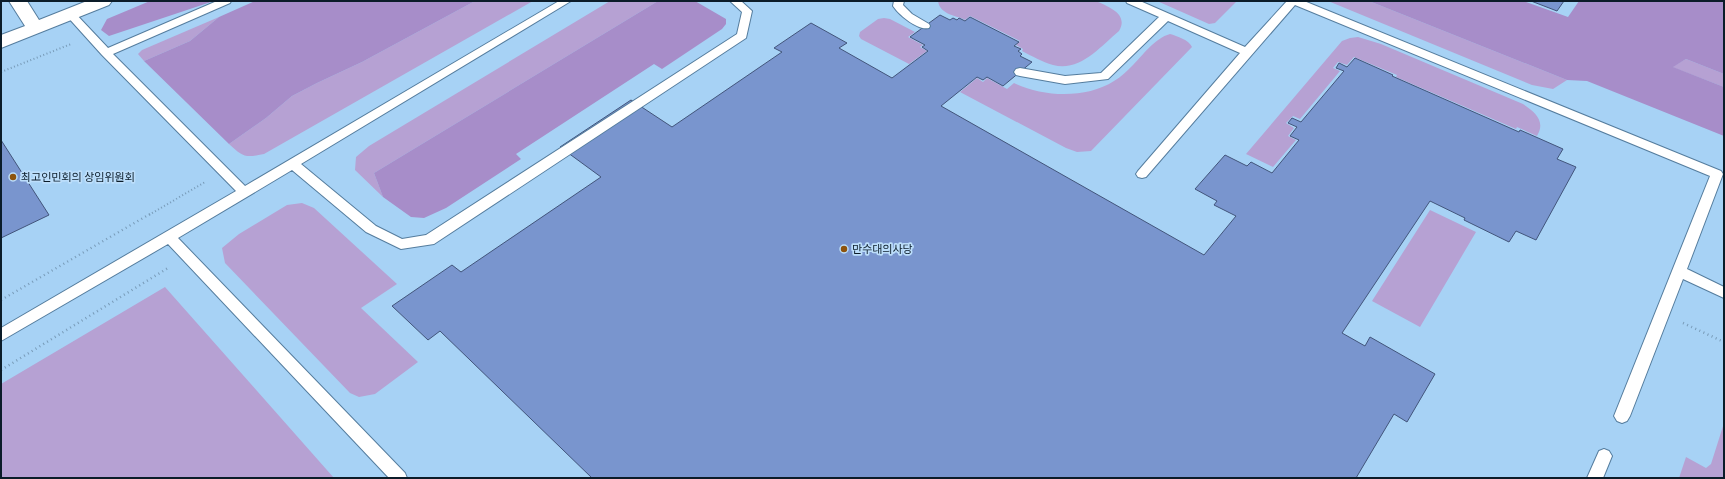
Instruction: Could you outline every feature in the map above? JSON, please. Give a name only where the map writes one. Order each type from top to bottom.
[{"type":"street","points":[[18,1],[36,28]]},
{"type":"street","points":[[1,42],[102,1]]},
{"type":"lane","points":[[106,53],[226,1]]},
{"type":"lane","points":[[1,335],[566,1]]},
{"type":"lane","points":[[292,163],[372,229],[401,244],[429,240],[742,36],[746,11],[735,1]]},
{"type":"lane","points":[[899,1],[898,6],[903,11],[925,26]]},
{"type":"lane","points":[[1131,1],[1247,52]]},
{"type":"lane","points":[[1142,174],[1247,52],[1294,1],[1717,174],[1622,416]]},
{"type":"lane","points":[[70,14],[106,53],[244,192]]},
{"type":"lane","points":[[1020,72],[1065,80],[1104,76],[1166,17]]},
{"type":"lane","points":[[169,237],[399,478]]},
{"type":"lane","points":[[1679,272],[1724,293]]},
{"type":"lane","points":[[1595,478],[1604,456]]},
{"type":"path","points":[[1,72],[90,36]]},
{"type":"path","points":[[1,300],[223,171]]},
{"type":"path","points":[[1,370],[188,256]]},
{"type":"path","points":[[1663,313],[1724,342]]},
{"type":"shaded area","points":[[150,1],[214,1],[109,36],[101,30],[107,19]]},
{"type":"shaded area","points":[[255,1],[475,1],[362,62],[292,96],[266,118],[229,144],[144,61],[190,41],[219,17]]},
{"type":"shaded area","points":[[475,1],[533,1],[264,154],[248,156],[241,154],[229,144],[266,118],[292,96],[362,62]]},
{"type":"shaded area","points":[[610,1],[658,1],[374,173],[383,197],[355,170],[356,157],[369,146]]},
{"type":"shaded area","points":[[658,1],[695,1],[726,19],[726,24],[722,29],[662,69],[654,64],[516,154],[521,159],[446,208],[424,218],[411,217],[383,197],[374,173]]},
{"type":"shaded area","points":[[938,1],[1096,1],[1116,12],[1120,16],[1121,25],[1119,31],[1097,51],[1081,62],[1063,66],[1053,65],[1041,61],[1022,51],[1023,49],[1016,45],[1020,41],[970,16],[965,20],[945,12],[939,6]]},
{"type":"shaded area","points":[[1157,1],[1237,1],[1215,23],[1209,24]]},
{"type":"shaded area","points":[[1328,1],[1369,1],[1567,80],[1553,89],[1532,85]]},
{"type":"shaded area","points":[[1369,1],[1523,1],[1568,17],[1579,1],[1724,1],[1724,74],[1686,59],[1673,67],[1724,87],[1724,136],[1587,81],[1567,80]]},
{"type":"shaded area","points":[[219,17],[190,41],[144,61],[138,54],[142,50]]},
{"type":"shaded area","points":[[878,19],[890,19],[915,32],[908,37],[923,45],[920,47],[927,51],[909,64],[861,39],[859,36],[860,32]]},
{"type":"shaded area","points":[[1170,34],[1186,40],[1192,47],[1091,151],[1077,152],[1066,148],[960,92],[977,78],[983,82],[987,78],[1007,89],[1014,83],[1025,88],[1051,93],[1064,94],[1091,91],[1103,87],[1119,78],[1154,43]]},
{"type":"shaded area","points":[[1358,37],[1381,44],[1523,104],[1532,110],[1540,121],[1537,136],[1517,127],[1516,129],[1396,77],[1397,75],[1354,57],[1347,65],[1338,62],[1333,68],[1340,71],[1300,119],[1293,116],[1286,123],[1294,128],[1288,136],[1296,140],[1273,167],[1246,154],[1342,41]]},
{"type":"shaded area","points":[[1686,59],[1724,74],[1724,87],[1672,67]]},
{"type":"shaded area","points":[[302,203],[314,208],[397,284],[361,308],[418,362],[375,394],[359,397],[350,393],[225,263],[222,248],[239,234],[287,205]]},
{"type":"shaded area","points":[[1430,210],[1476,232],[1420,327],[1372,301]]},
{"type":"shaded area","points":[[165,287],[334,478],[1,478],[1,384]]},
{"type":"shaded area","points":[[1724,423],[1724,478],[1679,478],[1686,457],[1706,468],[1711,464]]},
{"type":"building","points":[[1531,1],[1564,1],[1557,11]]},
{"type":"building","name":"만수대의사당","points":[[940,15],[950,20],[953,18],[957,20],[959,18],[965,21],[970,17],[1019,42],[1014,46],[1021,49],[1018,51],[1022,54],[1020,56],[1032,62],[1003,86],[987,77],[983,80],[977,77],[941,106],[1204,255],[1236,216],[1214,205],[1217,201],[1195,189],[1225,155],[1247,166],[1251,162],[1272,173],[1299,140],[1290,136],[1297,127],[1288,123],[1292,118],[1301,122],[1344,71],[1336,68],[1339,63],[1347,67],[1355,58],[1519,132],[1520,130],[1563,149],[1557,159],[1576,167],[1536,240],[1516,231],[1509,242],[1464,220],[1465,218],[1430,201],[1342,333],[1365,346],[1370,337],[1435,374],[1407,422],[1394,414],[1356,478],[592,478],[440,331],[428,340],[392,306],[452,265],[461,272],[601,177],[560,147],[631,100],[672,127],[782,52],[774,48],[811,23],[847,43],[839,48],[892,78],[928,51],[922,47],[925,45],[910,37]]},
{"type":"building","name":"최고인민회의 상임위원회","points":[[1,140],[49,215],[1,238]]},
{"type":"place","name":"최고인민회의 상임위원회","points":[[13,177]]},
{"type":"place","name":"만수대의사당","points":[[844,249]]}]
